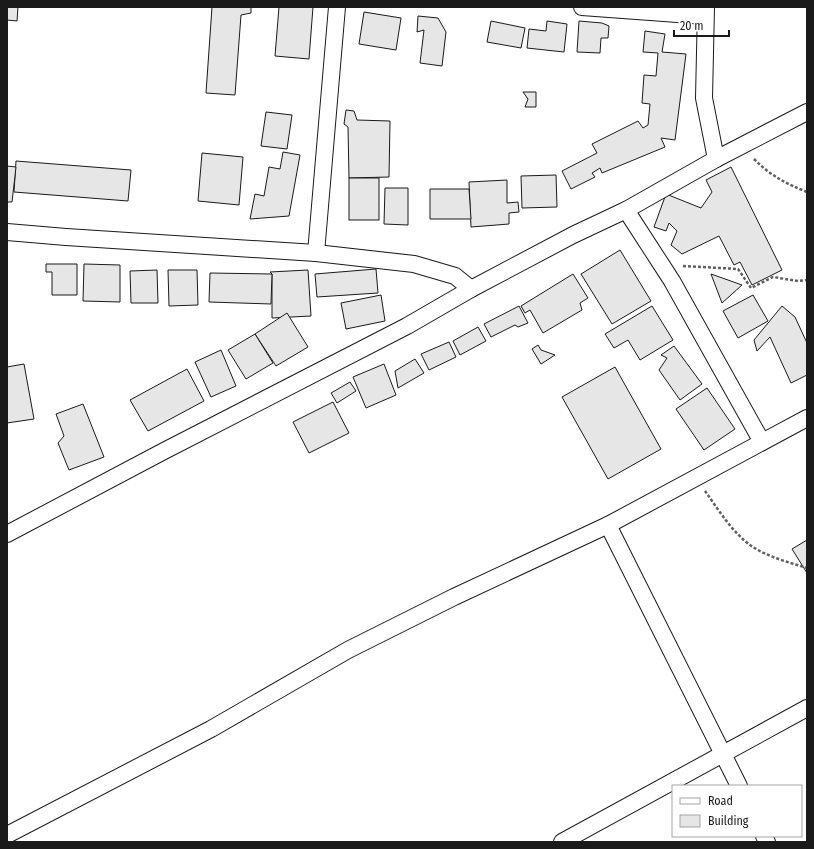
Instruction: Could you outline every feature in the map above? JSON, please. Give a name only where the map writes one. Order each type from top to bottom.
[{"type":"street","points":[[316,253],[337,7]]},
{"type":"street","points":[[582,7],[706,12],[704,98],[716,159]]},
{"type":"street","points":[[7,534],[164,451],[407,326],[471,289],[573,235],[626,210],[716,159],[742,147],[807,112]]},
{"type":"street","points":[[626,210],[662,265],[762,442]]},
{"type":"street","points":[[7,232],[316,253],[414,264],[455,276],[471,289]]},
{"type":"street","points":[[7,836],[211,729],[348,650],[454,597],[608,525],[762,442],[804,422]]},
{"type":"street","points":[[608,525],[738,785]]},
{"type":"street","points":[[562,842],[807,708]]},
{"type":"path","points":[[742,147],[768,173],[786,184],[807,192]]},
{"type":"path","points":[[662,265],[738,269],[751,288],[774,276],[798,281],[807,280]]},
{"type":"path","points":[[695,478],[732,526],[749,544],[764,553],[807,568]]},
{"type":"building","points":[[7,7],[18,7],[17,21],[7,20]]},
{"type":"building","points":[[212,7],[251,7],[251,13],[241,15],[235,95],[206,93]]},
{"type":"building","points":[[279,7],[313,7],[309,59],[275,56]]},
{"type":"building","points":[[364,12],[401,18],[396,50],[359,44]]},
{"type":"building","points":[[418,16],[438,18],[446,32],[442,66],[420,63],[424,30],[417,32]]},
{"type":"building","points":[[491,21],[525,28],[521,48],[487,42]]},
{"type":"building","points":[[547,21],[567,24],[564,52],[527,48],[529,29],[546,31]]},
{"type":"building","points":[[579,21],[602,23],[609,26],[608,38],[601,38],[600,53],[577,52]]},
{"type":"building","points":[[645,31],[665,34],[662,52],[686,54],[675,140],[661,138],[665,147],[602,173],[600,168],[592,173],[595,177],[571,189],[562,171],[597,153],[592,144],[638,121],[643,128],[648,125],[650,104],[642,103],[644,75],[656,76],[658,53],[643,52]]},
{"type":"building","points":[[523,92],[536,92],[536,107],[525,107],[528,99]]},
{"type":"building","points":[[346,110],[354,111],[357,120],[390,121],[389,177],[349,178],[348,127],[344,124]]},
{"type":"building","points":[[266,112],[292,115],[287,149],[261,146]]},
{"type":"building","points":[[283,152],[300,155],[289,216],[250,219],[255,194],[264,196],[269,167],[280,169]]},
{"type":"building","points":[[202,153],[243,157],[239,205],[198,201]]},
{"type":"building","points":[[16,161],[131,170],[128,201],[14,192]]},
{"type":"building","points":[[7,166],[16,167],[12,202],[7,202]]},
{"type":"building","points":[[731,167],[782,270],[752,285],[740,262],[734,265],[719,236],[682,254],[671,245],[677,231],[669,223],[666,231],[654,227],[666,194],[701,208],[712,192],[706,180]]},
{"type":"building","points":[[556,175],[557,207],[522,208],[521,176]]},
{"type":"building","points":[[349,178],[379,178],[379,220],[349,220]]},
{"type":"building","points":[[507,180],[507,203],[518,202],[519,212],[509,213],[509,224],[471,227],[469,182]]},
{"type":"building","points":[[385,188],[408,188],[408,225],[384,224]]},
{"type":"building","points":[[430,189],[469,189],[471,219],[430,219]]},
{"type":"building","points":[[620,250],[651,301],[612,324],[581,274]]},
{"type":"building","points":[[46,264],[77,264],[77,295],[52,295],[52,272],[46,272]]},
{"type":"building","points":[[84,264],[120,265],[120,302],[83,301]]},
{"type":"building","points":[[376,269],[378,293],[317,297],[315,274]]},
{"type":"building","points":[[157,270],[158,303],[131,303],[130,271]]},
{"type":"building","points":[[168,270],[197,270],[198,305],[169,306]]},
{"type":"building","points":[[308,270],[311,316],[272,318],[272,274],[270,272]]},
{"type":"building","points":[[210,273],[272,274],[271,304],[209,302]]},
{"type":"building","points":[[573,274],[588,298],[580,303],[582,310],[543,333],[530,310],[525,313],[521,306]]},
{"type":"building","points":[[711,274],[742,285],[722,303]]},
{"type":"building","points":[[381,295],[385,321],[346,329],[341,303]]},
{"type":"building","points":[[753,295],[768,321],[738,338],[723,311]]},
{"type":"building","points":[[519,306],[528,323],[518,327],[515,325],[491,337],[484,324]]},
{"type":"building","points":[[652,306],[673,340],[640,360],[628,340],[614,348],[605,334]]},
{"type":"building","points":[[782,306],[795,317],[807,343],[807,375],[791,383],[770,337],[757,351],[754,340]]},
{"type":"building","points":[[287,313],[308,347],[276,366],[255,334]]},
{"type":"building","points":[[478,327],[486,341],[460,355],[453,341]]},
{"type":"building","points":[[255,334],[273,363],[246,379],[228,350]]},
{"type":"building","points":[[449,342],[456,357],[429,370],[421,354]]},
{"type":"building","points":[[538,345],[541,350],[555,355],[541,364],[532,349]]},
{"type":"building","points":[[674,346],[702,384],[680,400],[659,370],[667,358],[661,355]]},
{"type":"building","points":[[221,350],[236,386],[211,397],[195,362]]},
{"type":"building","points":[[415,359],[424,373],[398,388],[395,371]]},
{"type":"building","points":[[24,364],[34,419],[7,423],[7,367]]},
{"type":"building","points":[[384,364],[396,395],[366,408],[353,377]]},
{"type":"building","points":[[615,367],[661,449],[608,479],[562,397]]},
{"type":"building","points":[[187,369],[204,401],[148,431],[130,400]]},
{"type":"building","points":[[350,382],[356,391],[337,403],[331,393]]},
{"type":"building","points":[[707,388],[735,429],[704,450],[676,409]]},
{"type":"building","points":[[333,402],[349,433],[309,453],[293,422]]},
{"type":"building","points":[[83,404],[104,457],[69,470],[58,443],[64,436],[56,414]]},
{"type":"building","points":[[807,540],[807,573],[792,549]]}]
